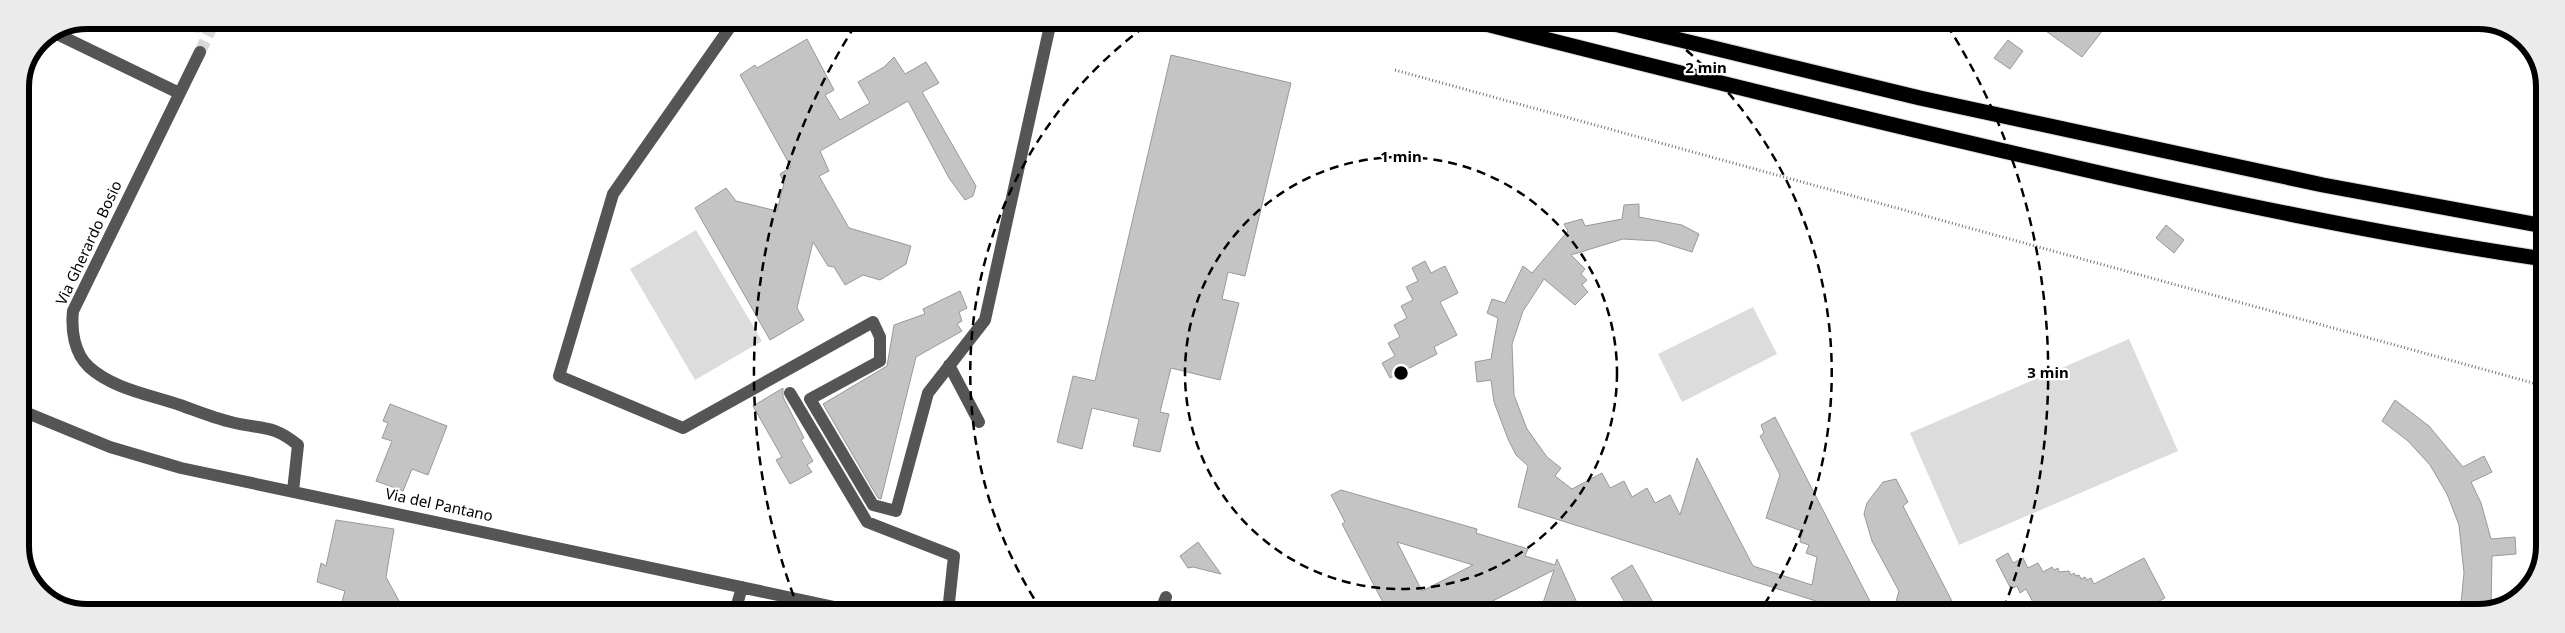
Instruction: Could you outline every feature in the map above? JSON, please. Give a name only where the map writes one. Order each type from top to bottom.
[{"type":"highway","points":[[1506,29],[1894,126],[2150,185],[2308,218],[2536,258]]},
{"type":"highway","points":[[1635,29],[1920,98],[2323,185],[2536,225]]},
{"type":"street","points":[[728,29],[613,194],[559,376],[683,428],[874,322],[880,337],[880,360],[810,399],[874,505],[896,511],[928,394],[985,320],[1049,29]]},
{"type":"street","points":[[60,35],[179,93]]},
{"type":"street","name":"Via Gherardo Bosio","points":[[200,52],[73,311],[71,328],[77,350],[88,366],[107,380],[231,422],[282,432],[298,445],[293,490]]},
{"type":"street","points":[[950,365],[978,422]]},
{"type":"street","points":[[790,394],[866,522],[954,556],[949,604]]},
{"type":"street","name":"Via del Pantano","points":[[29,414],[110,447],[181,468],[293,490],[821,604]]},
{"type":"street","points":[[737,604],[742,587]]},
{"type":"street","points":[[1163,604],[1166,597]]},
{"type":"path","points":[[1395,70],[2536,384]]},
{"type":"shaded area","points":[[696,230],[762,341],[695,380],[630,269]]},
{"type":"shaded area","points":[[1753,307],[1777,354],[1682,402],[1658,354]]},
{"type":"shaded area","points":[[2129,339],[2178,451],[1959,545],[1910,433]]},
{"type":"building","points":[[2043,29],[2104,29],[2082,57]]},
{"type":"building","points":[[807,39],[834,90],[825,95],[840,120],[870,103],[858,82],[884,67],[894,57],[905,74],[926,62],[939,83],[922,92],[976,186],[973,196],[965,200],[949,178],[908,101],[820,151],[829,171],[819,176],[849,228],[911,246],[906,264],[880,280],[863,275],[845,285],[834,267],[828,266],[813,242],[797,308],[804,320],[770,340],[695,208],[726,188],[736,201],[777,211],[784,183],[780,174],[791,167],[740,75],[755,65],[757,68]]},
{"type":"building","points":[[2008,40],[2023,51],[2010,69],[1994,58]]},
{"type":"building","points":[[1171,55],[1291,83],[1245,276],[1228,272],[1222,299],[1239,303],[1220,380],[1171,368],[1160,412],[1169,414],[1160,452],[1133,446],[1139,419],[1092,408],[1082,449],[1057,442],[1073,376],[1095,381]]},
{"type":"building","points":[[1639,204],[1639,217],[1682,225],[1699,234],[1692,252],[1657,241],[1623,239],[1571,255],[1585,269],[1581,274],[1587,280],[1582,285],[1588,292],[1575,305],[1544,279],[1523,311],[1512,344],[1514,395],[1527,429],[1547,457],[1561,468],[1555,476],[1572,489],[1602,473],[1610,488],[1624,481],[1632,497],[1647,488],[1655,503],[1670,495],[1680,515],[1697,458],[1753,566],[1812,585],[1817,557],[1806,553],[1809,545],[1800,542],[1802,531],[1766,518],[1780,475],[1760,436],[1764,433],[1761,425],[1775,417],[1871,604],[1825,604],[1518,507],[1528,466],[1516,455],[1508,439],[1494,402],[1491,380],[1477,382],[1475,362],[1491,359],[1498,318],[1487,313],[1492,299],[1505,303],[1523,266],[1532,273],[1568,231],[1564,224],[1582,219],[1585,226],[1622,219],[1624,205]]},
{"type":"building","points":[[2166,225],[2184,240],[2174,253],[2156,238]]},
{"type":"building","points":[[1425,261],[1431,273],[1445,266],[1458,293],[1440,302],[1457,335],[1434,347],[1437,354],[1390,378],[1382,363],[1395,356],[1388,343],[1400,337],[1394,325],[1407,318],[1401,306],[1413,300],[1406,287],[1418,281],[1412,268]]},
{"type":"building","points":[[960,291],[967,308],[959,312],[962,321],[957,324],[962,331],[916,357],[881,499],[878,498],[823,404],[887,366],[894,325],[925,314],[923,309]]},
{"type":"building","points":[[783,388],[783,397],[804,438],[801,440],[813,461],[807,465],[812,472],[790,484],[776,460],[782,457],[753,406]]},
{"type":"building","points":[[2395,400],[2429,426],[2463,467],[2484,456],[2492,472],[2471,482],[2481,503],[2491,539],[2515,537],[2516,554],[2492,556],[2491,603],[2461,604],[2464,573],[2459,525],[2447,494],[2430,465],[2408,441],[2382,421]]},
{"type":"building","points":[[390,404],[447,426],[428,475],[412,469],[403,491],[376,481],[392,441],[382,438],[388,423],[383,421]]},
{"type":"building","points":[[1896,479],[1908,502],[1903,506],[1953,604],[1895,604],[1899,591],[1872,541],[1864,514],[1867,503],[1883,482]]},
{"type":"building","points":[[1341,490],[1477,529],[1476,533],[1528,549],[1525,556],[1555,565],[1557,559],[1578,604],[1543,604],[1554,570],[1487,604],[1384,604],[1342,524],[1345,522],[1331,495]],"holes":[[[1397,542],[1473,565],[1422,591]]]},
{"type":"building","points":[[336,520],[394,529],[386,577],[399,601],[394,604],[341,604],[345,591],[317,582],[321,563],[326,566]]},
{"type":"building","points":[[1198,542],[1221,574],[1193,567],[1188,568],[1180,556]]},
{"type":"building","points":[[2008,553],[2013,563],[2023,558],[2028,568],[2038,563],[2043,572],[2052,567],[2054,570],[2058,568],[2059,572],[2069,571],[2071,575],[2074,573],[2076,576],[2079,575],[2081,579],[2085,577],[2087,580],[2091,578],[2094,584],[2144,558],[2165,598],[2153,604],[2034,604],[2026,589],[2020,593],[2017,586],[2011,589],[1996,560]]},
{"type":"building","points":[[1632,565],[1654,604],[1626,604],[1611,578]]},
{"type":"tunnel","points":[[200,52],[211,29]]}]
